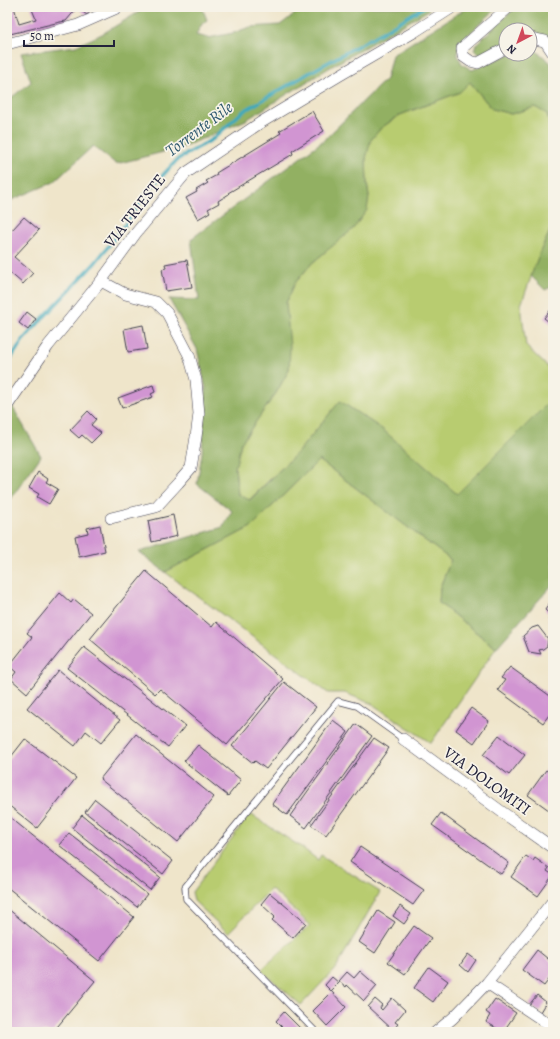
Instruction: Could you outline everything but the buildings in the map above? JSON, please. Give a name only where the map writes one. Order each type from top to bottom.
[{"type":"street","points":[[7,44],[78,25],[119,7]]},
{"type":"street","name":"VIA TRIESTE","points":[[7,406],[48,346],[101,281],[136,233],[186,173],[260,123],[414,32],[453,7]]},
{"type":"street","points":[[498,52],[478,63],[470,62],[463,56],[462,48],[509,7]]},
{"type":"street","points":[[538,40],[545,42],[553,53]]},
{"type":"street","points":[[101,281],[125,294],[156,302],[166,313],[189,355],[196,380],[198,414],[196,437],[190,468],[178,483],[156,507],[111,518]]},
{"type":"street","name":"VIA DOLOMITI","points":[[403,739],[553,848]]},
{"type":"street","points":[[436,1032],[453,1018],[487,983],[553,902]]},
{"type":"street","points":[[487,983],[553,1027]]},
{"type":"lane","points":[[316,1032],[186,899],[185,887],[338,701],[357,706],[403,739]]},
{"type":"green space","points":[[147,7],[202,7],[207,20],[202,24],[196,35],[208,38],[233,33],[250,27],[280,25],[304,7],[427,7],[429,10],[329,68],[246,120],[183,147],[116,164],[93,146],[54,182],[7,202],[7,101],[31,82],[21,53],[76,46],[102,34]]},
{"type":"green space","points":[[468,7],[498,7],[458,46],[458,56],[462,64],[472,70],[498,59],[498,62],[538,62],[538,52],[550,62],[553,68],[553,137],[547,114],[535,107],[511,114],[492,109],[470,82],[460,92],[400,115],[381,128],[371,140],[366,158],[369,197],[367,210],[353,229],[312,263],[295,283],[286,303],[290,346],[289,370],[276,393],[241,443],[235,468],[238,495],[250,500],[298,452],[340,401],[382,429],[457,494],[553,398],[553,584],[496,648],[439,603],[440,587],[451,560],[319,460],[251,527],[165,572],[139,552],[223,527],[232,511],[197,484],[202,453],[206,389],[197,349],[169,299],[199,300],[191,239],[324,140],[386,79],[392,55]]},
{"type":"green space","points":[[516,7],[553,7],[553,46],[538,38],[538,22],[500,22]]},
{"type":"green space","points":[[498,24],[498,48],[490,53],[478,54],[474,50],[476,44]]},
{"type":"green space","points":[[470,82],[492,109],[511,114],[535,107],[547,114],[553,137],[553,225],[540,252],[521,305],[526,346],[553,372],[553,398],[457,495],[382,429],[340,402],[298,452],[249,500],[238,495],[235,467],[241,443],[276,393],[289,370],[286,303],[295,283],[312,263],[332,246],[369,197],[366,158],[370,140],[381,128],[400,115],[460,92]]},
{"type":"green space","points":[[553,225],[553,286],[545,290],[531,276],[540,252]]},
{"type":"green space","points":[[12,406],[41,456],[7,504],[7,414]]},
{"type":"green space","points":[[319,460],[451,560],[440,587],[439,603],[496,648],[431,743],[372,704],[345,693],[328,693],[165,572],[251,527]]},
{"type":"green space","points":[[250,814],[301,847],[318,860],[321,855],[380,892],[336,968],[301,1005],[261,970],[310,925],[271,889],[228,933],[194,901],[192,892]]},
{"type":"waterway","name":"Torrente Rile","points":[[7,364],[23,340],[95,263],[122,229],[149,190],[178,159],[213,139],[242,112],[424,7]]}]
